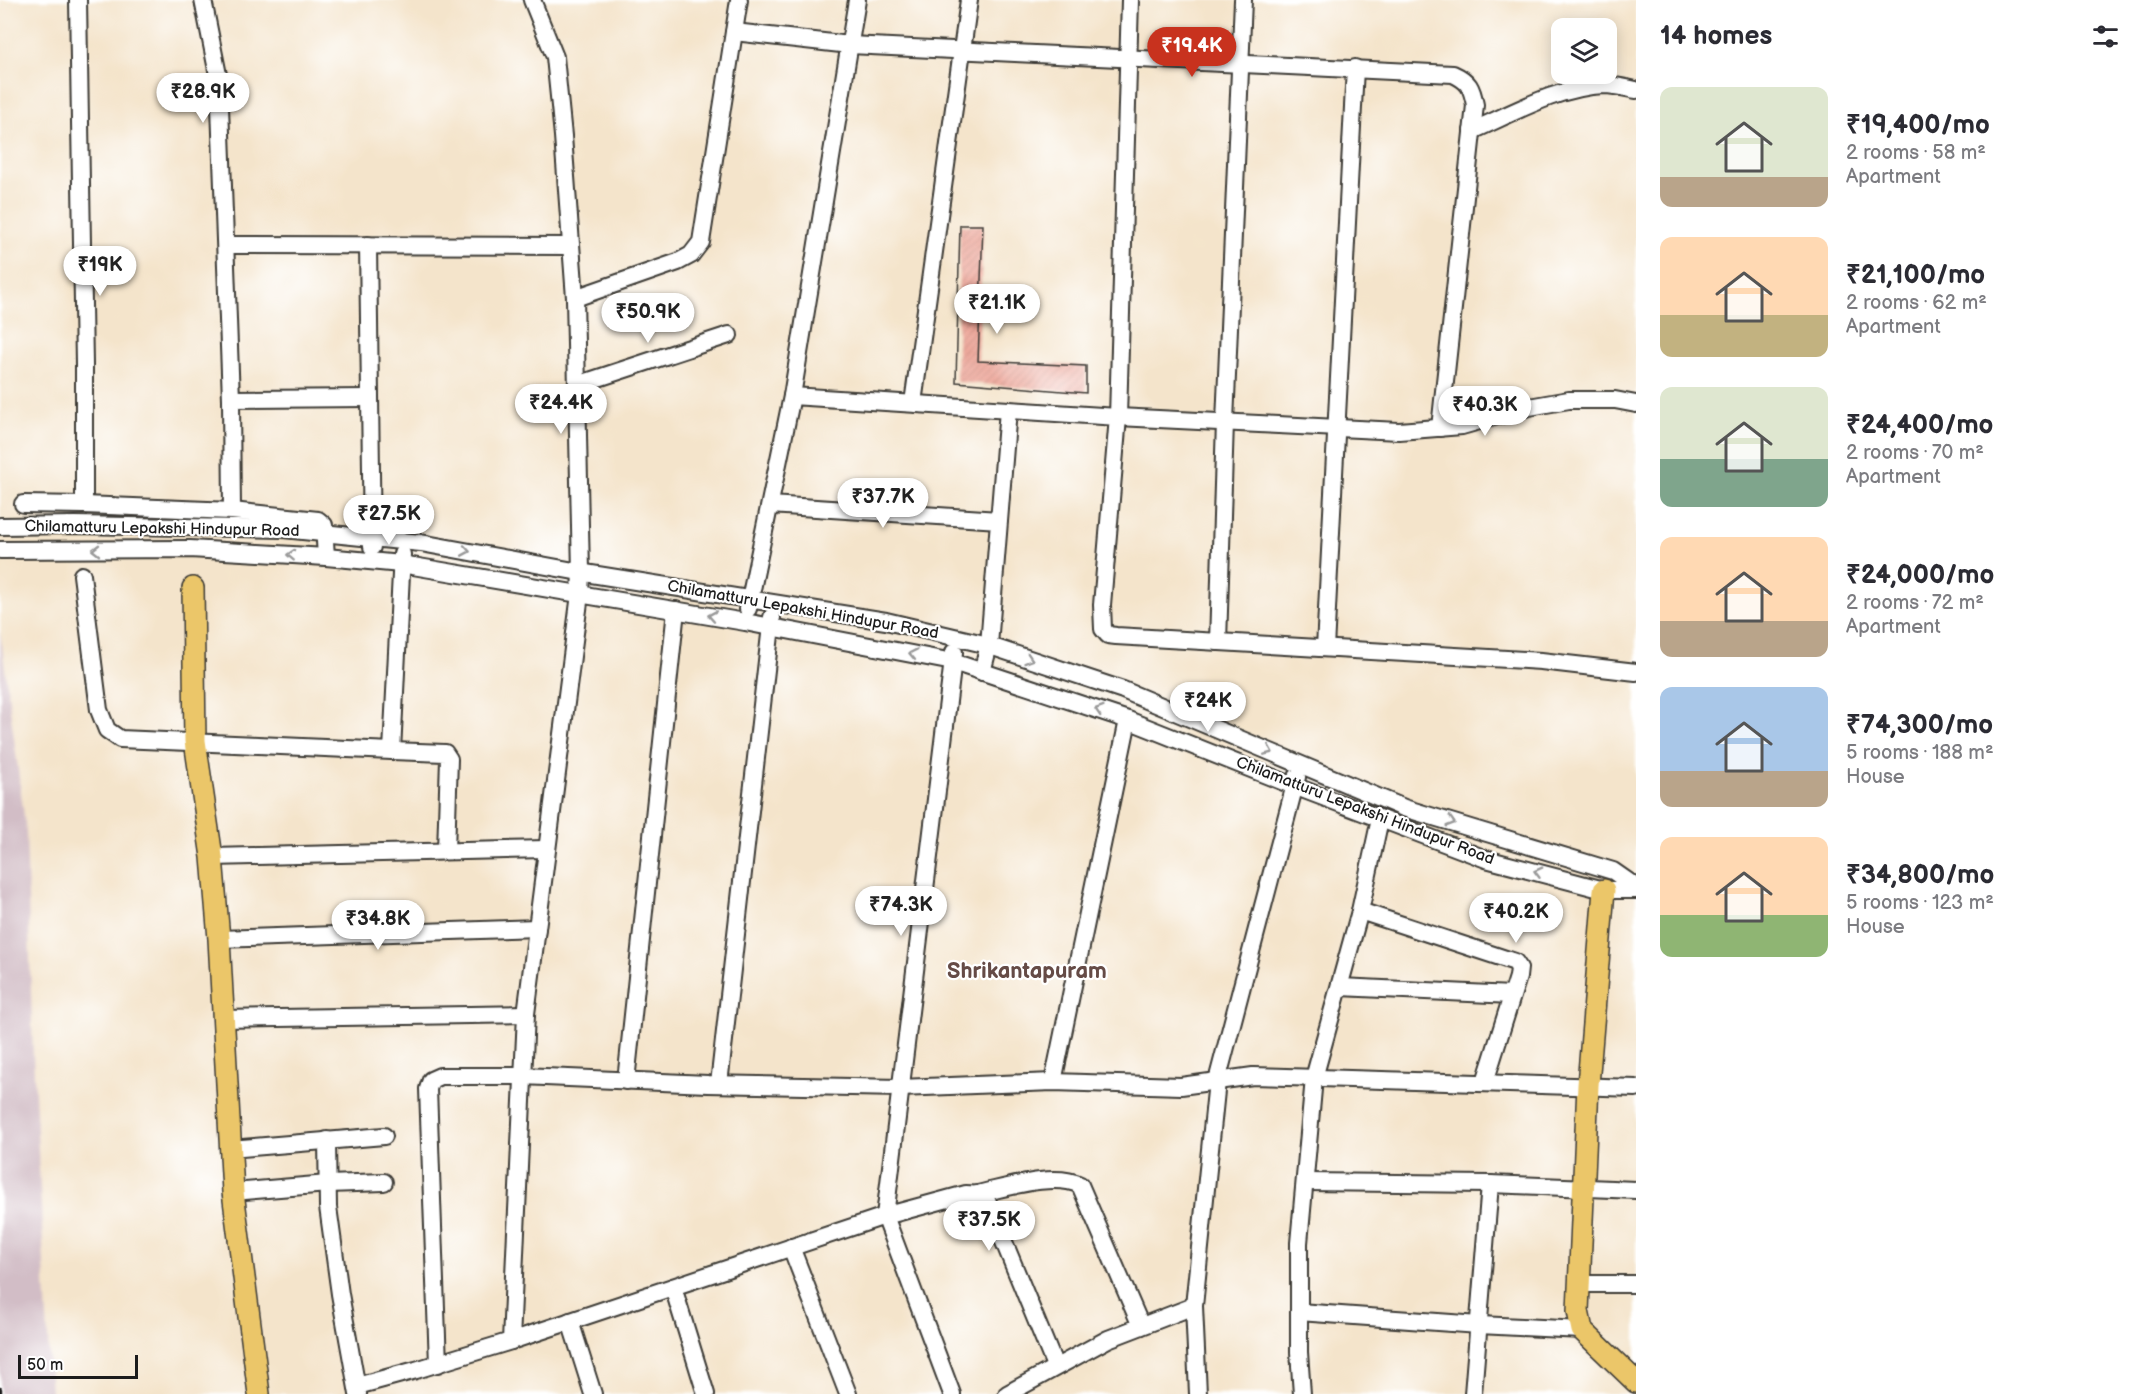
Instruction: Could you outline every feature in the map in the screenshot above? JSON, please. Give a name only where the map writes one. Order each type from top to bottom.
[{"type":"main road","points":[[193,588],[195,741],[212,857],[219,939],[233,1192],[259,1394]]},
{"type":"main road","points":[[1604,890],[1588,1085],[1578,1311],[1582,1330],[1636,1382]]},
{"type":"street","points":[[78,0],[84,505]]},
{"type":"street","points":[[203,0],[219,80],[231,399],[232,511]]},
{"type":"street","points":[[511,1341],[526,1014],[581,572],[572,246],[555,57],[532,0]]},
{"type":"street","points":[[575,298],[678,262],[691,255],[701,242],[739,0]]},
{"type":"street","points":[[745,622],[792,396],[857,0]]},
{"type":"street","points":[[913,403],[969,0]]},
{"type":"street","points":[[1130,0],[1118,417],[1102,605],[1102,629],[1108,635],[1116,636],[1541,661],[1636,672]]},
{"type":"street","points":[[1218,642],[1243,0]]},
{"type":"street","points":[[734,32],[850,45],[1354,68],[1452,74],[1464,79],[1472,88],[1475,105],[1440,428]]},
{"type":"street","points":[[1324,648],[1354,68]]},
{"type":"street","points":[[1472,131],[1582,87],[1607,85],[1636,90]]},
{"type":"street","points":[[226,245],[572,246]]},
{"type":"street","points":[[368,245],[372,562]]},
{"type":"street","points":[[577,385],[729,335]]},
{"type":"street","points":[[792,396],[1118,417],[1399,430],[1462,426],[1529,407],[1569,400],[1615,400],[1636,404]]},
{"type":"street","points":[[231,399],[370,398]]},
{"type":"street","points":[[982,672],[989,645],[1008,410]]},
{"type":"street","points":[[23,504],[232,511],[318,520],[324,525],[326,557]]},
{"type":"street","points":[[770,505],[999,520]]},
{"type":"street","name":"Chilamatturu Lepakshi Hindupur Road","points":[[0,526],[223,528],[325,533],[403,541],[886,621],[989,645],[1123,690],[1404,808],[1614,871],[1636,889]]},
{"type":"street","points":[[392,751],[403,541]]},
{"type":"street","name":"Chilamatturu Lepakshi Hindupur Road","points":[[0,550],[190,549],[401,564],[770,626],[952,662],[1128,720],[1486,859],[1604,890],[1636,889]]},
{"type":"street","points":[[82,575],[99,710],[106,730],[120,739],[445,753],[449,759],[446,851]]},
{"type":"street","points":[[719,1084],[770,626],[775,604]]},
{"type":"street","points":[[626,1080],[676,610]]},
{"type":"street","points":[[952,1394],[885,1216],[956,638]]},
{"type":"street","points":[[1053,1082],[1128,720]]},
{"type":"street","points":[[1198,1394],[1194,1305],[1217,1080],[1294,786],[1302,765]]},
{"type":"street","points":[[1302,1394],[1299,1353],[1299,1243],[1314,1078],[1360,911],[1380,819]]},
{"type":"street","points":[[212,857],[546,849]]},
{"type":"street","points":[[1360,911],[1515,962],[1518,977],[1485,1082]]},
{"type":"street","points":[[219,939],[537,928]]},
{"type":"street","points":[[1340,987],[1512,995]]},
{"type":"street","points":[[223,1019],[526,1014]]},
{"type":"street","points":[[438,1364],[428,1089],[431,1080],[440,1076],[522,1076],[900,1088],[1053,1082],[1180,1086],[1253,1076],[1636,1088]]},
{"type":"street","points":[[230,1149],[384,1136]]},
{"type":"street","points":[[327,1140],[328,1207],[340,1294],[358,1390],[885,1216],[966,1194],[977,1194],[1044,1181],[1065,1180],[1080,1185],[1141,1326]]},
{"type":"street","points":[[233,1192],[384,1182]]},
{"type":"street","points":[[1305,1182],[1490,1184],[1636,1190]]},
{"type":"street","points":[[1473,1394],[1490,1184]]},
{"type":"street","points":[[977,1194],[984,1197],[988,1203],[1055,1366]]},
{"type":"street","points":[[791,1247],[848,1394]]},
{"type":"street","points":[[1578,1284],[1636,1284]]},
{"type":"street","points":[[673,1287],[706,1394]]},
{"type":"street","points":[[1007,1394],[1108,1338],[1194,1305]]},
{"type":"street","points":[[1299,1312],[1582,1330]]},
{"type":"street","points":[[570,1321],[593,1394]]},
{"type":"shaded area","points":[[0,631],[26,831],[33,1056],[51,1394],[0,1394]]},
{"type":"building","points":[[960,225],[983,225],[978,361],[1086,366],[1086,393],[956,382]]},
{"type":"railway","points":[[0,1389],[0,1394]]},
{"type":"district","name":"Shrikantapuram","points":[[1027,971]]}]
